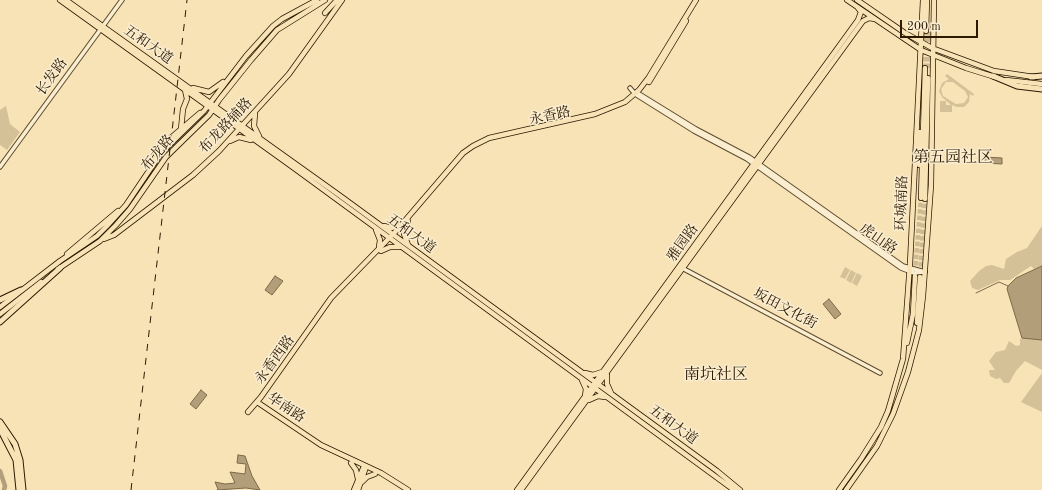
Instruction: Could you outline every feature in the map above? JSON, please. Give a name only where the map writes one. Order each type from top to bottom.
[{"type":"highway","points":[[993,76],[1017,86],[1042,89]]},
{"type":"highway","points":[[1031,77],[1042,77]]},
{"type":"highway","points":[[0,322],[60,268]]},
{"type":"highway","points":[[0,300],[21,290]]},
{"type":"highway","points":[[0,422],[15,444],[20,460],[23,490]]},
{"type":"highway","points":[[0,429],[16,460],[19,490]]},
{"type":"main road","name":"五和大道","points":[[60,0],[102,28],[376,224],[611,397],[734,490]]},
{"type":"main road","name":"五和大道","points":[[66,0],[102,28]]},
{"type":"main road","name":"布龙路","points":[[0,314],[60,268],[100,240],[130,209],[169,153],[198,127],[231,76],[276,23],[317,0]]},
{"type":"main road","name":"布龙路","points":[[21,290],[59,262],[75,245],[126,205],[165,149],[211,106],[280,27],[314,8],[325,0]]},
{"type":"main road","points":[[325,13],[337,0]]},
{"type":"main road","name":"布龙路辅路","points":[[100,240],[114,235],[199,170],[241,127],[289,74],[342,0]]},
{"type":"main road","name":"永香路","points":[[392,237],[402,223],[459,158],[478,143],[494,136],[601,112],[621,104],[637,94],[696,0]]},
{"type":"main road","name":"永香路","points":[[392,237],[408,221],[458,162],[478,146],[495,139],[602,115],[622,107],[637,94],[655,74],[700,0]]},
{"type":"main road","points":[[847,0],[921,50],[932,55],[966,68],[993,76],[1012,81],[1042,84]]},
{"type":"main road","points":[[857,0],[932,48],[994,71],[1031,77]]},
{"type":"main road","name":"环城南路","points":[[903,358],[910,271],[923,0]]},
{"type":"main road","points":[[927,0],[928,31],[931,0]]},
{"type":"main road","name":"环城南路","points":[[846,490],[866,463],[886,430],[900,394],[914,350],[922,309],[931,185],[932,48],[934,0]]},
{"type":"main road","name":"雅园路","points":[[757,164],[858,20],[861,12],[858,8]]},
{"type":"main road","name":"雅园路","points":[[517,490],[596,386],[863,21],[868,18],[875,19]]},
{"type":"main road","name":"环城南路","points":[[927,68],[926,167],[923,198],[921,179],[927,68]]},
{"type":"main road","points":[[181,129],[183,109],[187,99],[187,89],[210,92],[231,76]]},
{"type":"main road","points":[[919,90],[919,159],[921,179]]},
{"type":"main road","name":"布龙路辅路","points":[[147,173],[160,148],[181,129],[211,106]]},
{"type":"main road","points":[[225,144],[239,137],[258,140],[253,123],[257,109]]},
{"type":"main road","points":[[926,167],[932,113]]},
{"type":"main road","points":[[402,223],[392,228],[376,224],[380,240],[379,251],[393,247],[408,249],[404,237],[408,221]]},
{"type":"main road","name":"永香西路","points":[[248,412],[257,402],[335,294],[392,237]]},
{"type":"main road","name":"环城南路","points":[[839,490],[869,448],[888,411],[911,326],[918,277],[914,350]]},
{"type":"main road","points":[[0,306],[21,290]]},
{"type":"main road","points":[[607,371],[607,384],[611,397],[598,396],[585,400],[586,389],[579,374],[593,375],[607,371]]},
{"type":"main road","name":"五和大道","points":[[611,397],[717,471],[740,490]]},
{"type":"main road","name":"雅园路","points":[[521,490],[585,400]]},
{"type":"main road","name":"华南路","points":[[257,402],[313,444],[351,463],[387,476],[408,490]]},
{"type":"main road","name":"华南路","points":[[257,402],[321,445],[403,490]]},
{"type":"main road","points":[[351,463],[357,472],[359,482],[358,490]]},
{"type":"main road","points":[[354,490],[365,468]]},
{"type":"main road","points":[[359,482],[376,474]]},
{"type":"street","name":"长发路","points":[[0,167],[122,0]]},
{"type":"street","name":"虎山路","points":[[637,94],[696,129],[738,150],[910,271],[925,272]]},
{"type":"street","name":"坂田文化街","points":[[681,268],[880,373]]},
{"type":"shaded area","points":[[947,74],[974,94],[973,96],[970,94],[969,102],[964,107],[952,105],[952,112],[940,112],[940,101],[946,101],[946,105],[951,105],[942,97],[939,91],[942,83],[949,79],[945,76]],"holes":[[[946,82],[953,82],[965,91],[968,97],[964,103],[956,104],[943,96],[941,89]]]},
{"type":"shaded area","points":[[6,106],[10,124],[20,132],[7,150],[0,145],[0,110]]},
{"type":"shaded area","points":[[985,157],[1002,158],[1002,164],[985,163]]},
{"type":"shaded area","points":[[1042,226],[1042,266],[1034,269],[1031,266],[1010,280],[1000,280],[978,290],[972,288],[970,281],[979,271],[986,266],[992,265],[1004,269],[1006,259],[1027,248]]},
{"type":"shaded area","points":[[1042,266],[1042,340],[1022,338],[1007,289],[1016,278]]},
{"type":"shaded area","points":[[845,267],[850,270],[845,279],[840,277]]},
{"type":"shaded area","points":[[851,270],[856,273],[851,283],[846,280]]},
{"type":"shaded area","points":[[857,273],[862,276],[857,286],[852,283]]},
{"type":"shaded area","points":[[275,276],[283,281],[272,295],[265,290]]},
{"type":"shaded area","points":[[829,299],[841,314],[835,319],[823,304]]},
{"type":"shaded area","points":[[1020,339],[1042,340],[1042,370],[1025,361],[1016,371],[1009,383],[1004,383],[1000,378],[996,379],[990,376],[989,370],[995,370],[989,361],[996,352],[1005,350],[1009,341],[1016,346],[1020,345]]},
{"type":"shaded area","points":[[1042,373],[1042,412],[1021,402]]},
{"type":"shaded area","points":[[201,390],[207,395],[196,409],[190,404]]},
{"type":"shaded area","points":[[238,455],[245,456],[252,476],[260,490],[246,488],[217,490],[218,489],[215,482],[225,484],[235,483],[230,472],[245,474],[246,464],[237,463]]},
{"type":"waterway","points":[[976,293],[999,282],[1008,286]]},
{"type":"waterway","points":[[0,471],[5,486],[4,490]]},
{"type":"tunnel","points":[[925,68],[926,31]]},
{"type":"tunnel","points":[[929,68],[930,32]]},
{"type":"tunnel","points":[[915,272],[921,198]]},
{"type":"tunnel","points":[[920,273],[925,199]]},
{"type":"railway","points":[[131,490],[187,0]]},
{"type":"district","name":"第五园社区","points":[[953,158]]},
{"type":"district","name":"南坑社区","points":[[716,375]]}]
